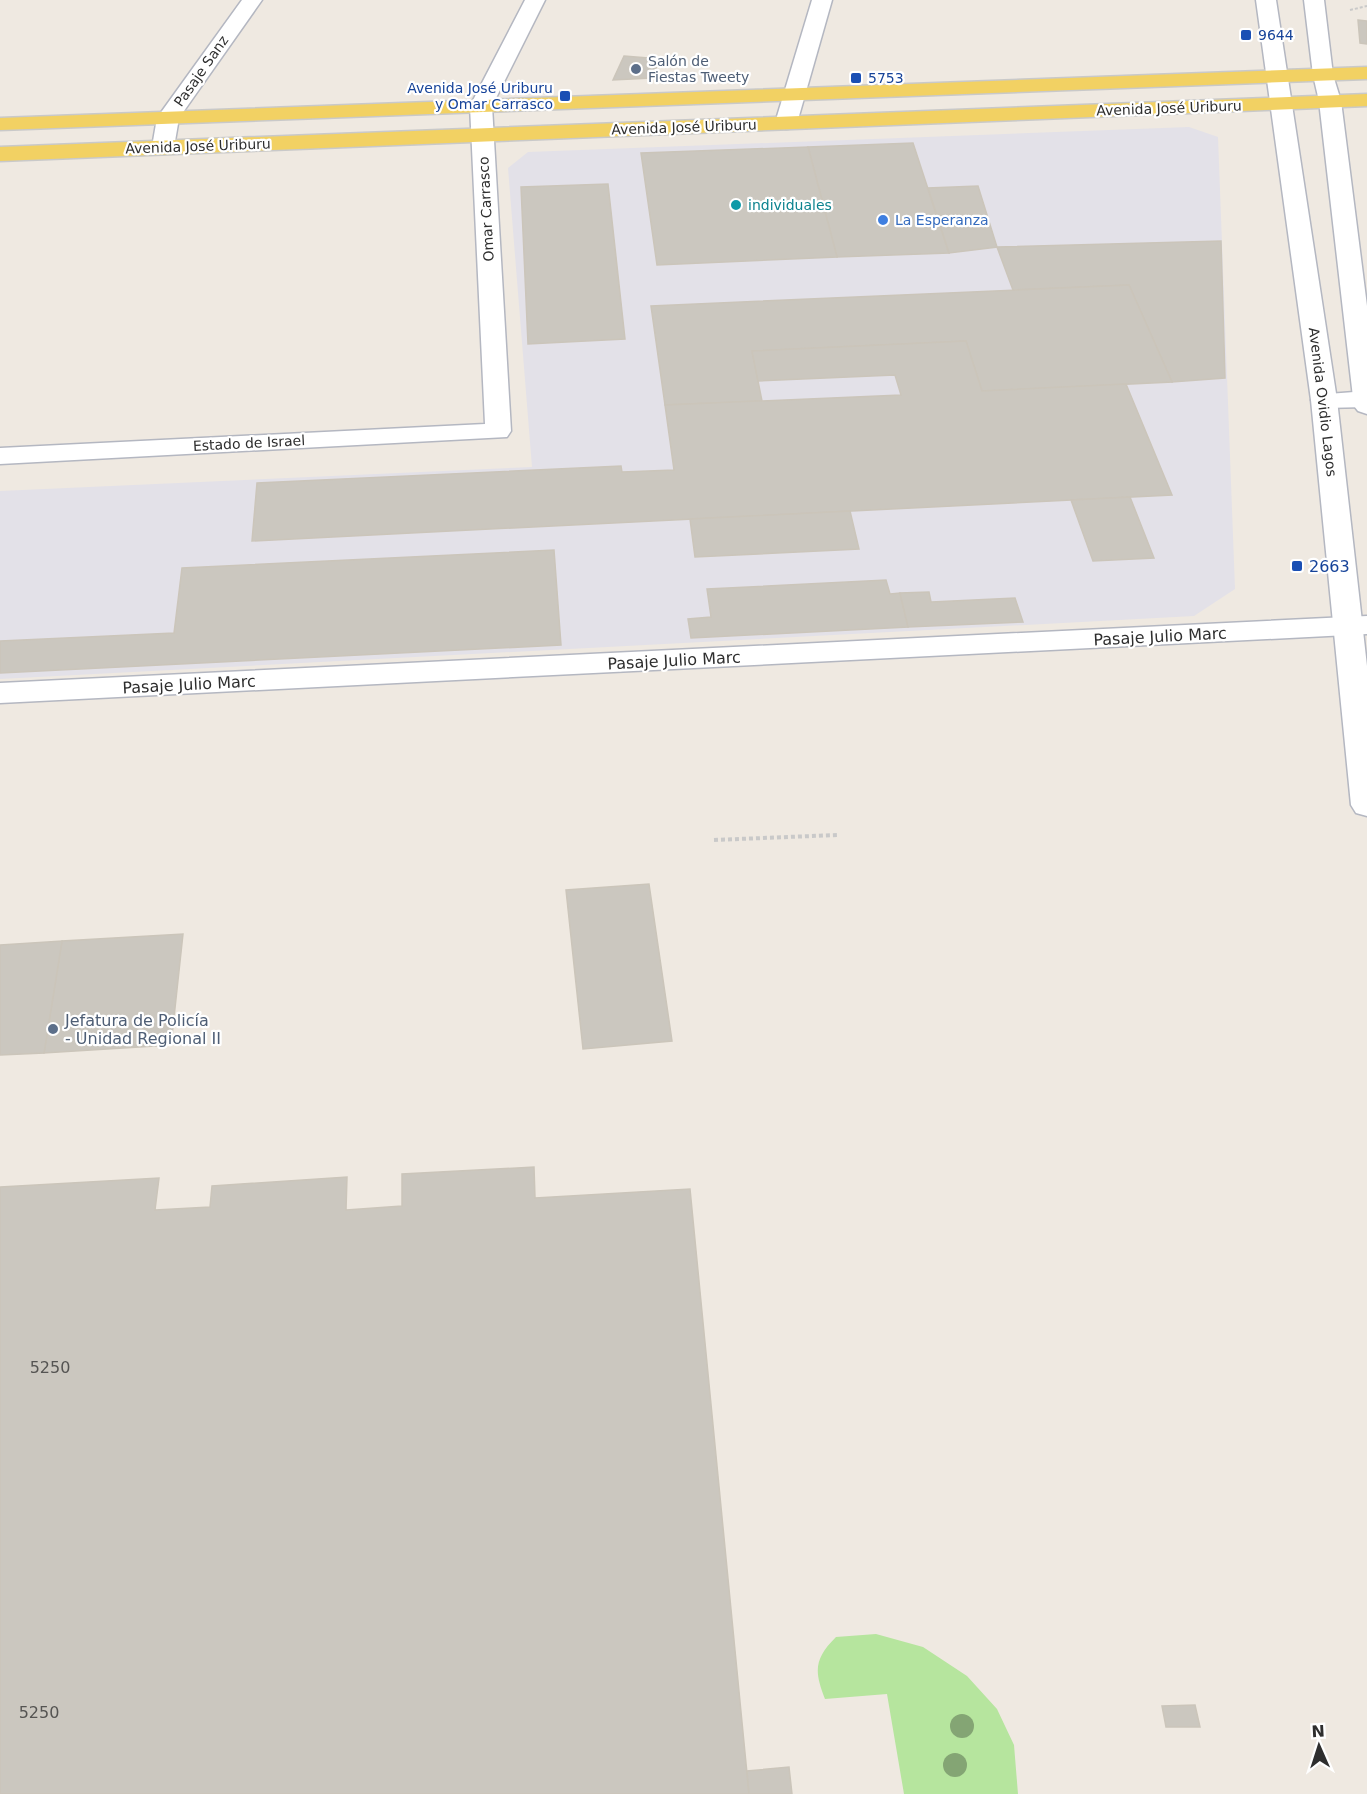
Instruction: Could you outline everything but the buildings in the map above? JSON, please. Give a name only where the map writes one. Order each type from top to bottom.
[{"type":"main road","name":"Avenida José Uriburu","points":[[0,124],[1367,73]]},
{"type":"main road","name":"Avenida José Uriburu","points":[[0,154],[1367,100]]},
{"type":"street","name":"Pasaje Sanz","points":[[162,147],[168,118],[252,0]]},
{"type":"street","name":"Omar Carrasco","points":[[498,431],[481,106],[535,0]]},
{"type":"street","points":[[786,123],[822,0]]},
{"type":"street","name":"Avenida Ovidio Lagos","points":[[1266,0],[1358,626],[1367,806]]},
{"type":"street","points":[[1314,0],[1323,75],[1330,101],[1367,402],[1324,400]]},
{"type":"street","name":"Estado de Israel","points":[[0,456],[498,431]]},
{"type":"street","name":"Pasaje Julio Marc","points":[[0,693],[1358,626]]},
{"type":"path","points":[[714,840],[837,835]]},
{"type":"shaded area","points":[[1189,127],[1218,137],[1235,589],[1194,616],[0,679],[0,491],[532,467],[508,168],[528,152]]},
{"type":"green space","points":[[876,1634],[923,1647],[967,1676],[997,1709],[1014,1745],[1018,1794],[904,1794],[887,1694],[825,1699],[819,1681],[820,1659],[836,1637]]},
{"type":"place","name":"9644","points":[[1246,35]]},
{"type":"place","name":"Salón de Fiestas Tweety","points":[[636,69]]},
{"type":"place","name":"5753","points":[[856,78]]},
{"type":"place","name":"Avenida José Uriburu y Omar Carrasco","points":[[565,96]]},
{"type":"place","name":"individuales","points":[[736,205]]},
{"type":"place","name":"La Esperanza","points":[[883,220]]},
{"type":"place","name":"2663","points":[[1297,566]]},
{"type":"place","name":"Jefatura de Policía - Unidad Regional II","points":[[53,1029]]}]
